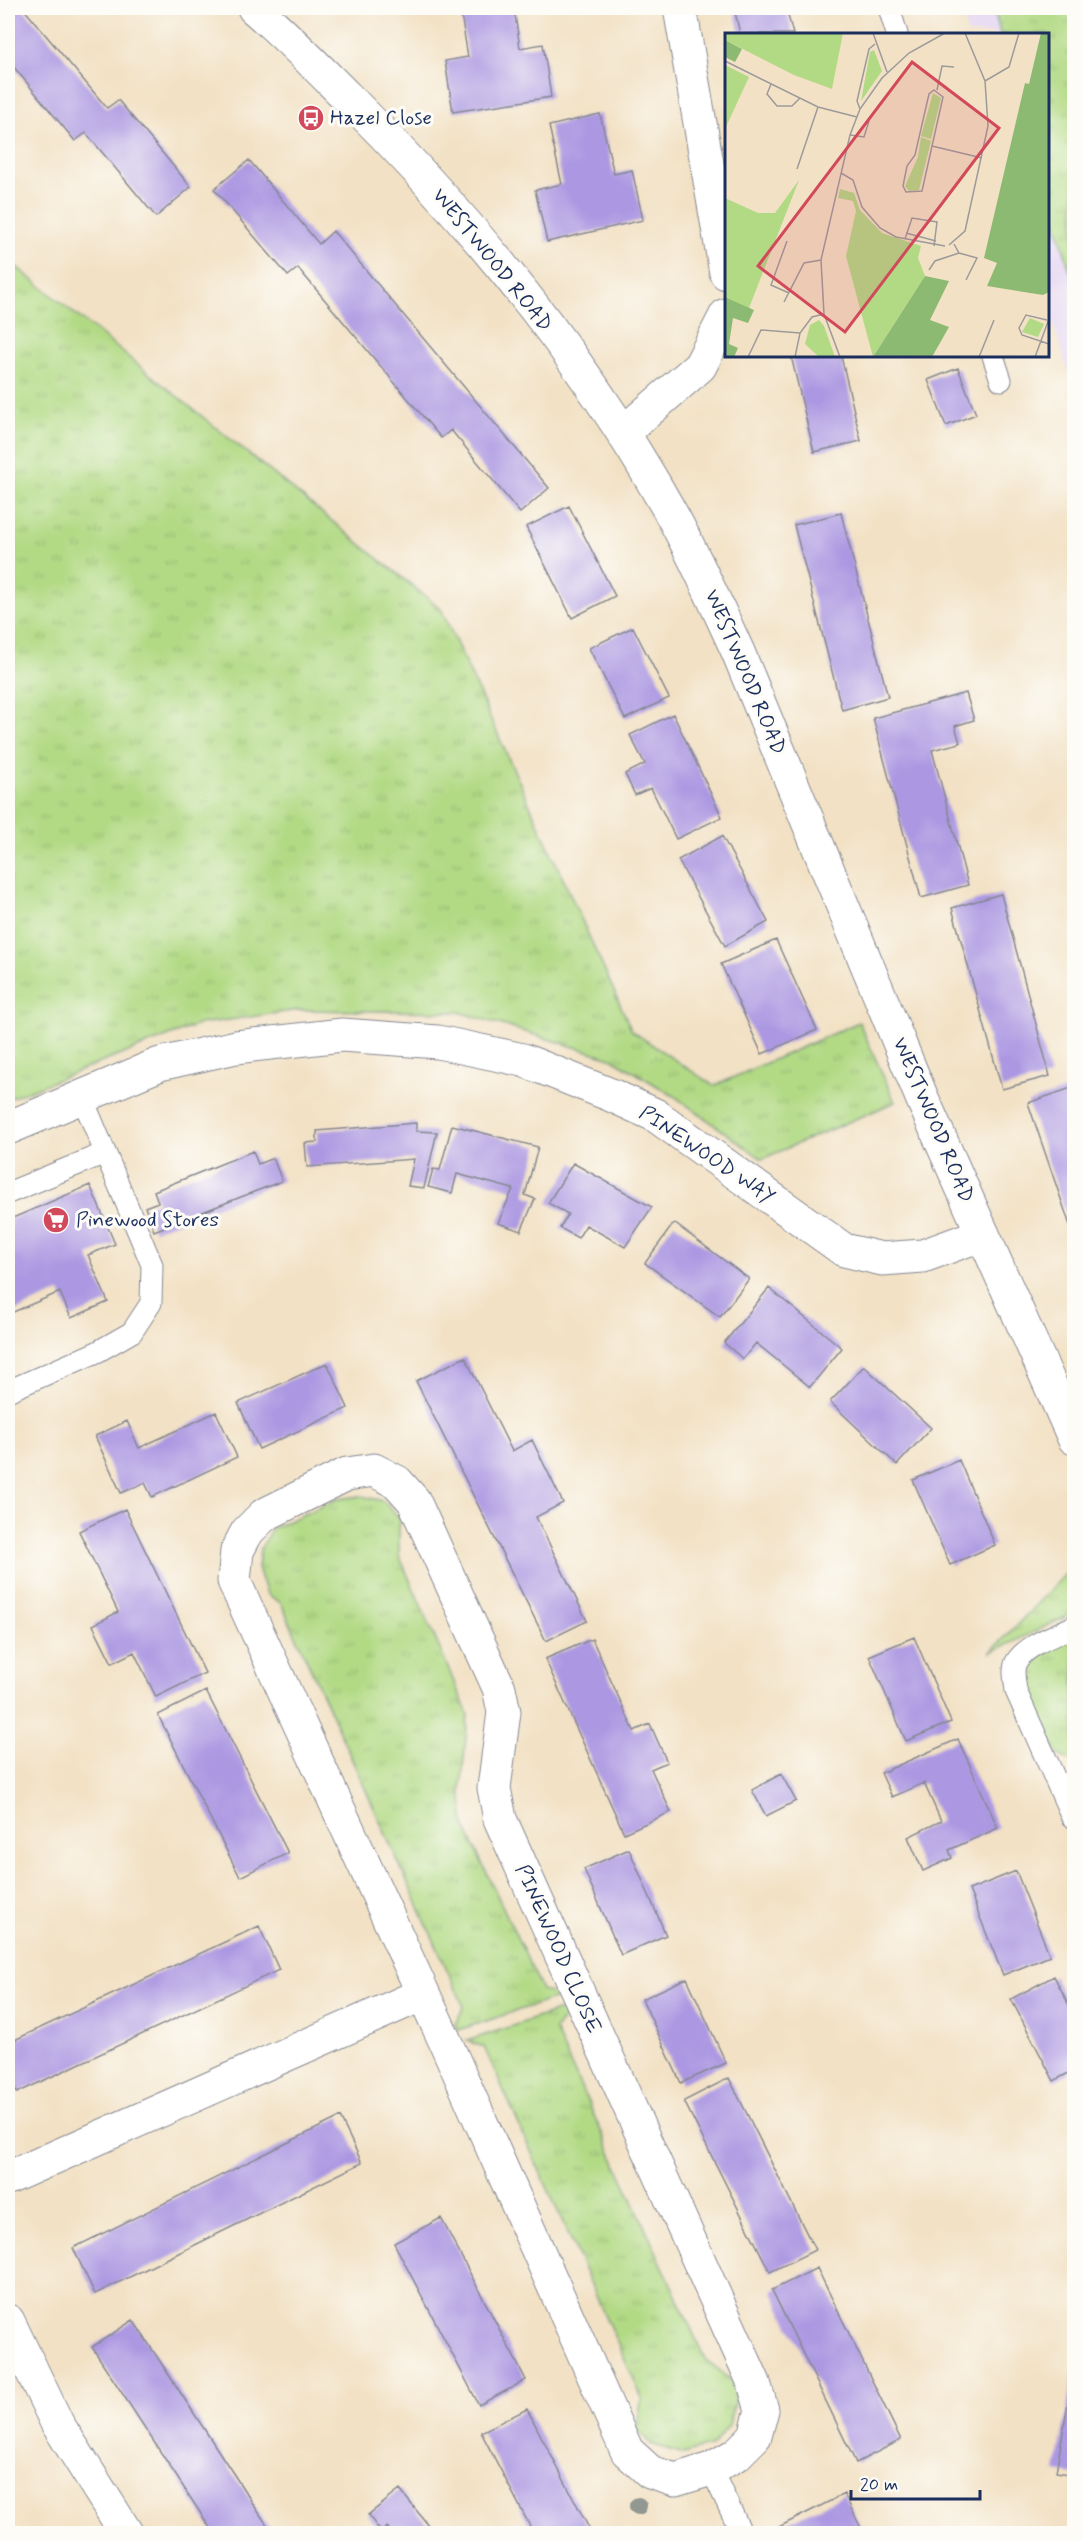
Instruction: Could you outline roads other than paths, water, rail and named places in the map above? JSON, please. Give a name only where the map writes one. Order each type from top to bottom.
[{"type":"street","points":[[680,8],[725,267]]},
{"type":"street","name":"WESTWOOD ROAD","points":[[267,12],[394,144],[483,242],[576,366],[622,433],[673,517],[710,590],[769,724],[922,1098],[1074,1438]]},
{"type":"street","points":[[622,433],[700,366],[725,317]]},
{"type":"street","name":"PINEWOOD WAY","points":[[8,1128],[160,1064],[236,1047],[342,1035],[438,1042],[523,1060],[655,1115],[844,1250],[882,1259],[923,1256],[983,1234]]},
{"type":"street","name":"PINEWOOD CLOSE","points":[[374,1470],[397,1482],[414,1501],[499,1688],[504,1712],[494,1788],[500,1819],[754,2383],[762,2410],[755,2436],[737,2454],[711,2469],[675,2480],[650,2472],[627,2451],[423,1994],[234,1581],[237,1551],[247,1533],[264,1515],[347,1474],[374,1470]]},
{"type":"street","points":[[8,2178],[423,1994]]},
{"type":"street","points":[[8,2321],[57,2423],[127,2534]]},
{"type":"lane","points":[[889,8],[897,33]]},
{"type":"lane","points":[[993,357],[1001,380]]},
{"type":"lane","points":[[8,1391],[97,1352],[132,1332],[151,1303],[152,1265],[82,1097]]},
{"type":"lane","points":[[8,1193],[105,1153]]},
{"type":"lane","points":[[1072,1817],[1016,1690],[1014,1673],[1016,1662],[1028,1650],[1074,1626]]},
{"type":"lane","points":[[711,2469],[742,2534]]},
{"type":"place","name":"Hazel Close","points":[[311,118]]},
{"type":"place","name":"Pinewood Stores","points":[[56,1220]]}]
